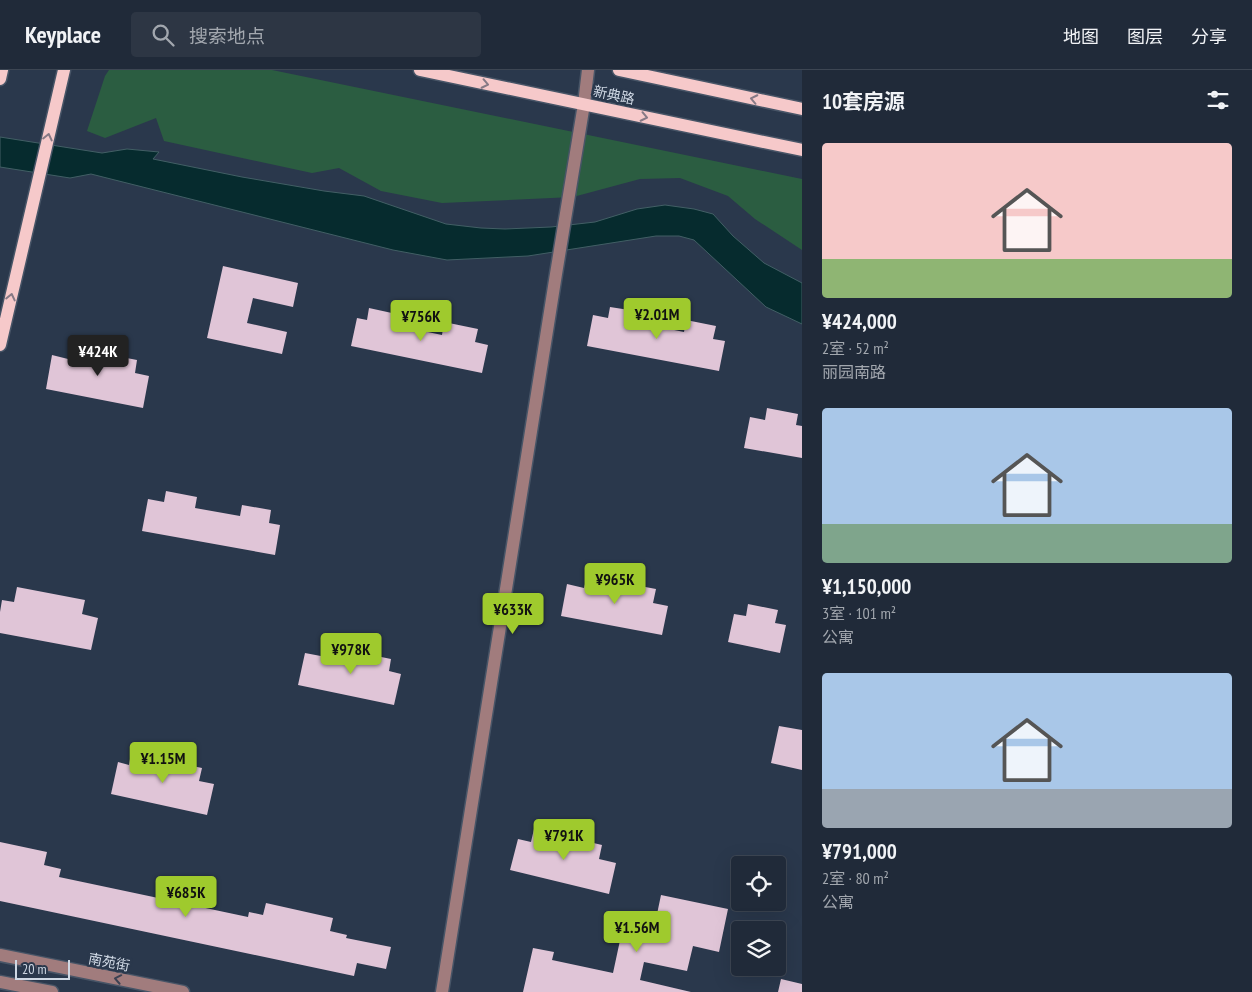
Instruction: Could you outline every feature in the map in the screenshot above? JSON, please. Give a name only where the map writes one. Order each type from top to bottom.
[{"type":"main road","points":[[0,79],[2,70]]},
{"type":"main road","points":[[0,345],[64,70]]},
{"type":"main road","name":"新典路","points":[[420,70],[802,150]]},
{"type":"main road","name":"新典路","points":[[619,70],[802,110]]},
{"type":"street","points":[[442,992],[588,70]]},
{"type":"street","name":"南苑街","points":[[0,955],[183,992]]},
{"type":"street","points":[[0,982],[52,992]]},
{"type":"green space","points":[[109,70],[272,70],[802,179],[802,250],[755,219],[728,196],[680,178],[640,179],[573,197],[442,203],[381,191],[339,168],[312,173],[164,141],[156,118],[105,138],[87,131],[105,76]]},
{"type":"shaded area","points":[[0,137],[102,153],[127,149],[159,152],[153,159],[242,177],[364,196],[446,224],[481,228],[551,227],[595,222],[637,209],[665,205],[694,209],[713,214],[733,236],[764,263],[802,283],[802,324],[766,307],[694,240],[679,236],[656,236],[528,256],[447,260],[393,250],[91,174],[70,178],[0,167]]},
{"type":"building","points":[[223,266],[298,283],[293,307],[253,298],[247,323],[287,332],[282,354],[207,338]]},
{"type":"building","points":[[610,307],[642,312],[640,323],[684,332],[686,320],[716,326],[713,339],[725,341],[719,371],[587,346],[593,315],[608,318]]},
{"type":"building","points":[[369,308],[401,315],[399,326],[442,335],[444,322],[478,329],[475,342],[488,345],[482,373],[351,346],[357,318],[367,320]]},
{"type":"building","points":[[70,347],[137,360],[135,373],[149,376],[143,408],[46,389],[52,355],[68,359]]},
{"type":"building","points":[[767,408],[798,414],[796,425],[802,426],[802,458],[744,448],[750,417],[765,420]]},
{"type":"building","points":[[166,491],[197,497],[195,508],[240,516],[242,505],[271,510],[269,523],[280,525],[275,555],[142,531],[148,499],[164,502]]},
{"type":"building","points":[[587,576],[656,589],[653,603],[668,606],[662,635],[561,616],[567,584],[584,588]]},
{"type":"building","points":[[17,587],[85,600],[82,614],[98,618],[91,650],[0,633],[2,600],[14,602]]},
{"type":"building","points":[[748,604],[778,610],[775,623],[786,625],[780,653],[728,642],[734,614],[746,616]]},
{"type":"building","points":[[328,646],[391,659],[389,671],[401,674],[394,705],[298,685],[305,653],[326,657]]},
{"type":"building","points":[[779,726],[802,730],[802,770],[771,763]]},
{"type":"building","points":[[131,753],[202,768],[199,781],[214,784],[207,815],[111,794],[118,762],[129,765]]},
{"type":"building","points":[[534,829],[602,845],[599,859],[616,863],[609,894],[510,870],[518,839],[531,842]]},
{"type":"building","points":[[0,842],[47,852],[44,865],[61,869],[59,877],[248,917],[249,912],[263,915],[266,903],[333,918],[330,931],[347,935],[346,938],[391,947],[386,969],[357,963],[354,976],[0,901]]},
{"type":"building","points":[[661,895],[728,909],[719,952],[693,946],[687,971],[644,962],[640,980],[691,992],[523,992],[533,948],[554,952],[552,960],[613,973],[622,931],[652,938]]},
{"type":"building","points":[[781,979],[802,984],[802,992],[778,992]]}]
